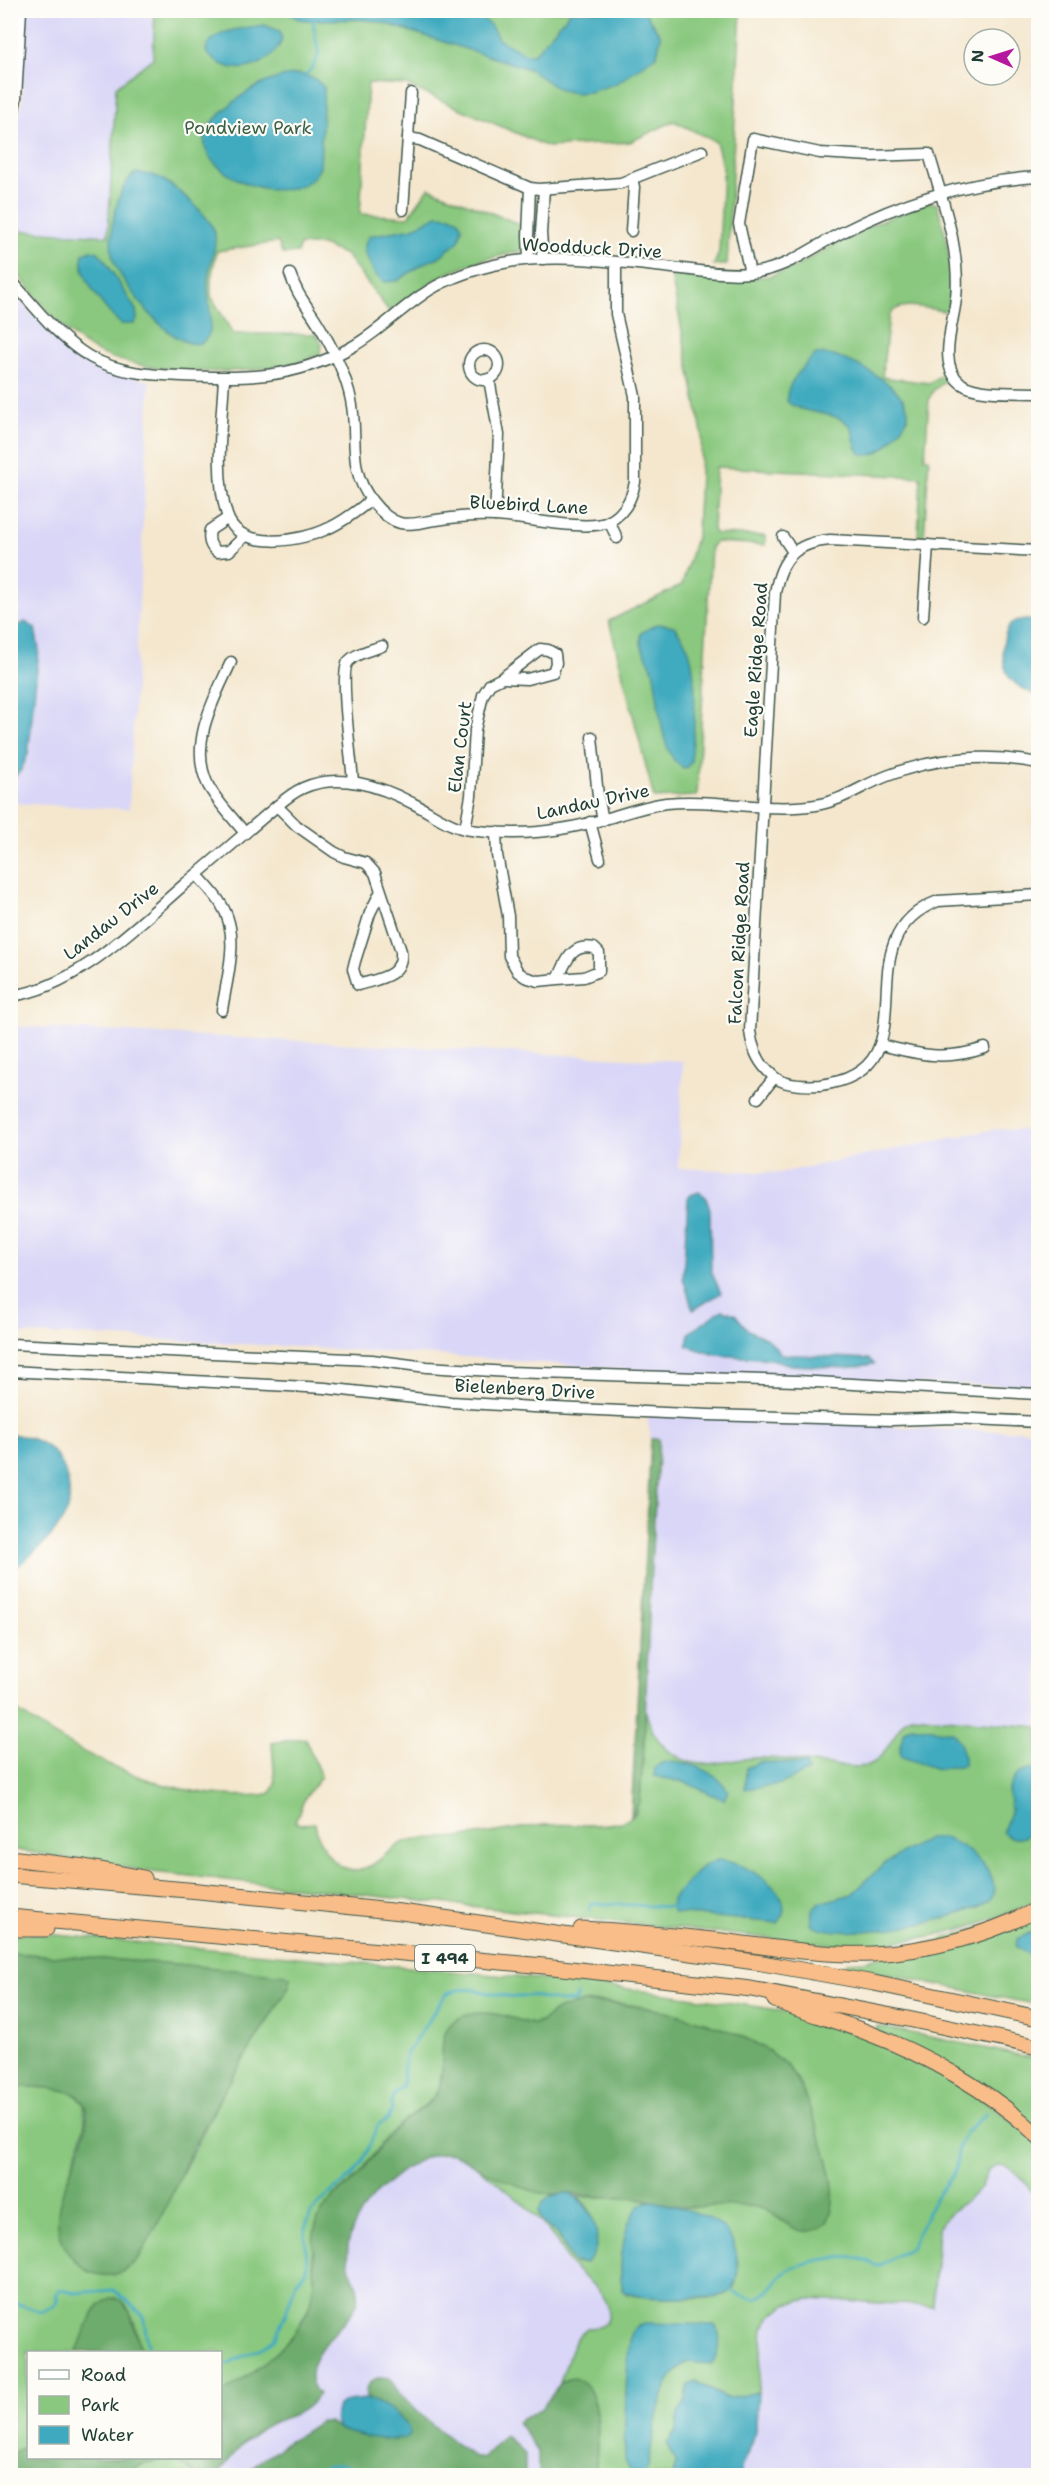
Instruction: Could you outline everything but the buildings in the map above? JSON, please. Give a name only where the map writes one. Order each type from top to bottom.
[{"type":"highway","points":[[10,1858],[85,1866],[227,1894]]},
{"type":"highway","name":"I 494","points":[[10,1875],[401,1912],[762,1963],[874,1983],[1038,2018]]},
{"type":"highway","points":[[497,1927],[606,1930],[781,1949],[871,1954],[925,1946],[978,1934],[1002,1926],[1038,1909]]},
{"type":"highway","name":"I 494","points":[[10,1917],[544,1966],[751,1989],[1038,2047]]},
{"type":"highway","points":[[10,1929],[139,1930]]},
{"type":"highway","points":[[751,1989],[797,2010],[868,2032],[941,2068],[996,2102],[1038,2136]]},
{"type":"street","points":[[10,130],[16,99],[21,10]]},
{"type":"street","points":[[403,210],[411,93]]},
{"type":"street","points":[[408,138],[423,141],[530,188],[544,189],[618,184],[702,150]]},
{"type":"street","points":[[750,273],[739,224],[753,139],[820,153],[872,156],[929,154],[948,218],[957,281],[948,355],[952,373],[963,386],[975,389],[1038,393]]},
{"type":"street","name":"Woodduck Drive","points":[[10,279],[57,332],[91,358],[143,374],[242,379],[282,374],[335,356],[367,337],[424,293],[482,268],[530,259],[543,259],[616,263],[714,273],[750,273],[766,270],[799,258],[841,232],[940,192],[993,181],[1038,177]]},
{"type":"street","points":[[631,231],[634,189],[632,179]]},
{"type":"street","points":[[530,188],[528,236],[530,259]]},
{"type":"street","points":[[543,259],[541,233],[544,189]]},
{"type":"street","name":"Bluebird Lane","points":[[290,274],[298,296],[318,323],[335,356],[351,400],[353,445],[358,472],[371,500],[390,518],[409,524],[449,518],[495,516],[597,526],[620,513],[627,504],[635,482],[635,396],[616,314],[616,263]]},
{"type":"street","points":[[224,378],[220,454],[228,518],[245,536],[254,540],[272,540],[310,535],[343,521],[371,500]]},
{"type":"street","points":[[489,379],[499,435],[495,516]]},
{"type":"street","points":[[228,518],[210,530],[209,543],[213,549],[217,552],[229,551],[245,536]]},
{"type":"street","points":[[609,521],[617,538]]},
{"type":"street","points":[[783,537],[794,552],[804,545],[830,540],[1038,551]]},
{"type":"street","points":[[923,617],[928,545]]},
{"type":"street","name":"Eagle Ridge Road","points":[[764,808],[775,592],[777,576],[784,562],[794,552]]},
{"type":"street","points":[[353,782],[345,667],[347,662],[356,656],[382,646]]},
{"type":"street","name":"Elan Court","points":[[465,829],[471,796],[475,730],[483,695],[490,684],[502,678],[540,649],[555,654],[556,663],[553,672],[527,679],[502,678]]},
{"type":"street","points":[[231,662],[215,695],[206,722],[200,752],[208,784],[245,833]]},
{"type":"street","points":[[592,737],[598,796],[603,820]]},
{"type":"street","name":"Landau Drive","points":[[10,996],[31,993],[65,978],[108,949],[277,806],[303,788],[315,784],[353,782],[399,796],[465,829],[496,832],[540,831],[603,820],[635,808],[668,803],[764,808],[818,805],[842,798],[886,776],[919,765],[944,761],[994,757],[1038,763]]},
{"type":"street","points":[[277,806],[297,826],[334,852],[366,863],[375,873],[381,891],[402,959],[396,971],[390,975],[358,985],[353,969],[370,913],[381,891]]},
{"type":"street","name":"Falcon Ridge Road","points":[[764,808],[750,1031],[757,1057],[774,1078]]},
{"type":"street","points":[[591,822],[600,860]]},
{"type":"street","points":[[496,832],[497,855],[508,916],[508,956],[518,972],[525,976],[538,981],[558,980]]},
{"type":"street","points":[[197,875],[221,904],[230,923],[232,944],[222,1010]]},
{"type":"street","points":[[758,1098],[774,1078],[807,1086],[841,1081],[856,1075],[868,1066],[881,1045],[892,946],[898,933],[914,914],[927,906],[952,899],[1038,895]]},
{"type":"street","points":[[881,1045],[939,1057],[965,1054],[984,1048]]},
{"type":"street","name":"Bielenberg Drive","points":[[10,1344],[372,1360],[427,1367],[509,1372],[797,1381],[1038,1394]]},
{"type":"street","name":"Bielenberg Drive","points":[[10,1371],[325,1388],[403,1398],[486,1404],[732,1415],[892,1420],[954,1418],[1038,1422]]},
{"type":"shaded area","points":[[27,11],[155,11],[153,58],[116,87],[108,236],[11,230],[10,145],[22,103]]},
{"type":"shaded area","points":[[10,287],[73,354],[107,372],[150,381],[129,809],[11,803]]},
{"type":"shaded area","points":[[10,1026],[683,1061],[678,1168],[779,1173],[996,1129],[1038,1131],[1038,1386],[698,1379],[656,1376],[649,1371],[422,1354],[79,1335],[11,1334]]},
{"type":"shaded area","points":[[647,1416],[814,1417],[898,1427],[993,1431],[1038,1430],[1038,1900],[998,1918],[963,1930],[913,1941],[867,1945],[810,1943],[627,1922],[651,1439]]},
{"type":"shaded area","points":[[11,1933],[57,1935],[569,1982],[772,2009],[1038,2144],[1038,2475],[11,2476]]},
{"type":"green space","name":"Pondview Park","points":[[155,11],[741,11],[727,265],[714,265],[719,252],[723,168],[716,142],[674,121],[630,142],[548,147],[406,85],[368,83],[360,214],[408,217],[429,188],[524,226],[523,251],[481,260],[443,275],[389,311],[346,255],[322,245],[300,245],[297,253],[282,254],[278,242],[217,251],[211,278],[211,296],[233,334],[316,334],[322,345],[320,354],[268,368],[236,371],[168,369],[109,357],[87,346],[65,329],[11,266],[10,230],[108,236],[116,87],[153,58]]},
{"type":"green space","points":[[929,202],[937,204],[947,243],[950,269],[949,308],[944,311],[906,306],[893,311],[889,316],[882,377],[929,383],[946,372],[947,379],[933,391],[929,399],[925,458],[929,458],[924,537],[918,537],[921,477],[716,467],[713,530],[716,534],[765,536],[765,545],[716,542],[711,547],[697,796],[654,798],[609,621],[682,585],[697,534],[702,433],[671,275],[733,280],[770,276],[797,266],[864,228]]},
{"type":"green space","points":[[651,1439],[659,1439],[651,1566],[644,1747],[640,1801],[631,1818]]},
{"type":"green space","points":[[10,1706],[85,1753],[139,1777],[195,1792],[242,1796],[271,1793],[275,1784],[272,1743],[305,1738],[321,1777],[306,1796],[295,1821],[300,1824],[315,1823],[319,1838],[327,1853],[338,1864],[353,1870],[369,1867],[399,1845],[417,1839],[462,1837],[543,1825],[602,1825],[629,1819],[636,1813],[644,1747],[645,1707],[653,1731],[663,1745],[684,1760],[701,1764],[763,1758],[866,1766],[881,1756],[900,1726],[911,1716],[1038,1727],[1038,1900],[986,1921],[934,1936],[879,1943],[823,1944],[152,1872],[11,1849]]},
{"type":"green space","points":[[1038,1912],[1038,2005],[846,1966],[847,1962],[864,1961]]},
{"type":"green space","points":[[11,1933],[57,1935],[632,1989],[765,2008],[806,2017],[869,2039],[930,2068],[986,2102],[1013,2122],[1038,2144],[1038,2199],[1023,2180],[1010,2169],[996,2166],[989,2170],[979,2190],[952,2212],[938,2228],[933,2306],[809,2299],[786,2304],[771,2316],[763,2328],[758,2392],[730,2400],[695,2381],[688,2387],[685,2402],[678,2414],[677,2430],[667,2444],[676,2464],[673,2475],[595,2475],[598,2419],[593,2398],[586,2389],[568,2379],[559,2386],[571,2349],[579,2335],[587,2328],[605,2324],[609,2315],[608,2306],[597,2289],[568,2262],[556,2241],[537,2217],[475,2166],[530,2190],[556,2194],[550,2196],[542,2220],[558,2235],[575,2264],[588,2262],[593,2235],[593,2218],[585,2203],[577,2197],[632,2197],[656,2202],[651,2201],[631,2234],[623,2257],[622,2282],[627,2294],[687,2298],[719,2297],[733,2288],[737,2275],[735,2250],[731,2238],[715,2222],[667,2205],[749,2205],[766,2210],[790,2226],[801,2230],[831,2212],[832,2189],[829,2167],[804,2096],[790,2070],[775,2055],[724,2029],[661,2011],[604,2002],[569,2006],[556,2011],[540,2023],[533,2024],[498,2015],[475,2014],[441,2075],[440,2085],[432,2099],[397,2127],[377,2149],[360,2174],[333,2197],[312,2253],[314,2281],[310,2305],[295,2333],[269,2361],[222,2393],[222,2351],[141,2351],[131,2314],[127,2307],[116,2298],[101,2304],[95,2311],[77,2351],[27,2351],[27,2446],[11,2454],[11,2086],[60,2089],[69,2092],[84,2103],[83,2132],[66,2184],[85,2270],[96,2274],[113,2275],[125,2270],[140,2256],[226,2087],[289,1987],[176,1964],[11,1953]]},
{"type":"green space","points":[[11,1953],[176,1964],[286,1975],[291,1978],[289,1987],[204,2127],[149,2242],[129,2267],[117,2274],[104,2275],[91,2272],[79,2265],[69,2254],[62,2241],[58,2225],[58,2211],[81,2145],[87,2115],[84,2102],[71,2093],[39,2087],[11,2086]]},
{"type":"green space","points":[[583,2003],[606,2003],[662,2011],[692,2019],[722,2028],[749,2040],[771,2053],[789,2068],[800,2085],[809,2106],[829,2167],[833,2186],[833,2205],[826,2224],[815,2230],[797,2230],[766,2210],[748,2206],[688,2207],[630,2197],[544,2194],[510,2182],[454,2154],[428,2156],[405,2169],[385,2185],[364,2209],[353,2229],[349,2239],[348,2260],[358,2291],[357,2304],[314,2361],[311,2373],[312,2384],[319,2394],[302,2410],[264,2427],[249,2439],[218,2475],[198,2475],[179,2462],[159,2461],[144,2463],[124,2475],[11,2475],[10,2454],[27,2446],[27,2459],[222,2459],[222,2393],[268,2360],[295,2333],[305,2317],[314,2279],[314,2233],[320,2215],[334,2197],[359,2175],[391,2133],[433,2099],[440,2084],[443,2043],[450,2025],[465,2015],[479,2013],[537,2024],[557,2010]]},
{"type":"green space","points":[[877,2026],[1038,2059],[1038,2132],[876,2030]]},
{"type":"green space","points":[[111,2298],[120,2300],[130,2312],[141,2351],[77,2351],[93,2314]]},
{"type":"green space","points":[[380,2377],[389,2378],[400,2394],[424,2418],[474,2458],[483,2458],[505,2435],[525,2454],[525,2475],[244,2476],[259,2461],[319,2422],[329,2422],[343,2431],[396,2440],[406,2423],[366,2397],[368,2385]]},
{"type":"green space","points":[[573,2378],[584,2383],[595,2405],[597,2436],[595,2475],[538,2475],[538,2452],[517,2422],[542,2408],[562,2382]]},
{"type":"green space","points":[[178,2462],[198,2475],[124,2476],[144,2463]]},
{"type":"water","points":[[287,11],[463,11],[480,16],[491,26],[499,40],[526,54],[534,54],[571,11],[644,11],[661,36],[657,55],[617,83],[590,92],[575,93],[560,90],[529,69],[387,24],[356,19],[305,20],[298,19]]},
{"type":"water","points":[[264,25],[280,31],[282,40],[276,51],[258,65],[247,68],[225,66],[215,61],[206,52],[207,45],[225,32]]},
{"type":"water","points":[[300,74],[315,79],[324,87],[320,167],[308,181],[292,188],[272,189],[251,185],[232,177],[216,165],[207,151],[205,137],[215,119],[254,88],[281,77]]},
{"type":"water","points":[[136,173],[149,174],[162,179],[185,196],[213,227],[215,245],[208,285],[210,329],[207,337],[200,343],[189,342],[163,326],[137,299],[114,262],[111,240],[114,214],[123,189]]},
{"type":"water","points":[[437,215],[451,216],[459,220],[462,227],[459,241],[439,257],[397,281],[384,282],[374,273],[364,251],[369,236],[413,228]]},
{"type":"water","points":[[91,250],[103,257],[136,310],[137,319],[134,324],[121,324],[108,311],[88,282],[82,263],[83,254]]},
{"type":"water","points":[[816,354],[841,358],[872,373],[898,393],[906,404],[908,415],[905,422],[884,448],[874,454],[862,455],[847,423],[835,417],[804,410],[787,401],[792,382]]},
{"type":"water","points":[[1015,621],[1038,621],[1038,696],[1023,689],[1010,678],[1003,659],[1003,643],[1007,629]]},
{"type":"water","points":[[25,622],[35,628],[39,650],[28,754],[21,770],[15,776],[11,776],[12,633],[17,626]]},
{"type":"water","points":[[657,624],[674,626],[686,643],[691,657],[695,703],[693,735],[691,762],[683,768],[675,761],[664,738],[653,671],[641,645],[641,633]]},
{"type":"water","points":[[699,1192],[705,1196],[710,1209],[711,1271],[721,1293],[693,1310],[683,1278],[688,1198]]},
{"type":"water","points":[[722,1310],[735,1314],[748,1330],[768,1339],[781,1354],[869,1359],[874,1364],[847,1368],[791,1365],[771,1359],[716,1355],[687,1346],[689,1333]]},
{"type":"water","points":[[11,1434],[45,1445],[55,1454],[65,1470],[69,1499],[65,1516],[54,1532],[11,1572]]},
{"type":"water","points":[[911,1726],[952,1732],[961,1747],[964,1765],[937,1769],[902,1757],[900,1751],[903,1733]]},
{"type":"water","points":[[672,1761],[696,1766],[717,1777],[728,1790],[724,1800],[687,1783],[654,1776],[655,1768],[661,1763]]},
{"type":"water","points":[[760,1762],[806,1764],[808,1771],[781,1784],[745,1789],[746,1768]]},
{"type":"water","points":[[1038,1768],[1037,1819],[1028,1835],[1020,1838],[1011,1837],[1003,1832],[1011,1809],[1008,1791],[1018,1774]]},
{"type":"water","points":[[928,1838],[942,1838],[955,1842],[982,1863],[993,1882],[994,1892],[990,1901],[929,1922],[873,1931],[826,1930],[811,1924],[812,1909],[819,1903],[852,1894],[885,1863]]},
{"type":"water","points":[[717,1860],[728,1861],[753,1872],[776,1890],[782,1900],[784,1912],[778,1923],[674,1913],[671,1907],[672,1899],[703,1866]]},
{"type":"water","points":[[1038,1929],[1038,1950],[1028,1954],[1016,1947],[1017,1939]]},
{"type":"water","points":[[567,2193],[576,2197],[584,2205],[595,2225],[596,2246],[592,2256],[585,2263],[572,2262],[559,2236],[545,2224],[539,2213],[546,2200]]},
{"type":"water","points":[[651,2201],[698,2213],[715,2222],[728,2234],[737,2254],[738,2266],[737,2277],[727,2293],[717,2297],[668,2298],[640,2296],[623,2290],[622,2253],[628,2225],[634,2213],[642,2205]]},
{"type":"water","points":[[650,2323],[715,2325],[719,2334],[719,2344],[717,2355],[711,2364],[688,2362],[678,2369],[670,2381],[659,2410],[647,2470],[640,2474],[628,2470],[625,2460],[627,2371],[633,2330]]},
{"type":"water","points":[[695,2381],[727,2399],[758,2392],[754,2434],[740,2475],[673,2475],[676,2464],[667,2444],[677,2430],[678,2414],[685,2402],[689,2385]]},
{"type":"water","points":[[365,2399],[386,2407],[400,2417],[409,2429],[409,2436],[404,2439],[385,2439],[363,2436],[338,2428],[334,2419],[338,2406],[348,2401]]},
{"type":"waterway","points":[[306,75],[317,59],[318,47],[314,19]]},
{"type":"waterway","points":[[589,1910],[591,1903],[671,1907]]},
{"type":"waterway","points":[[222,2366],[265,2346],[275,2338],[296,2282],[305,2272],[307,2265],[305,2229],[311,2213],[327,2196],[352,2176],[363,2161],[378,2125],[388,2119],[392,2111],[391,2102],[394,2094],[402,2087],[405,2056],[446,1994],[473,1990],[511,1997],[531,1995],[565,2001],[576,2001],[577,1995]]},
{"type":"waterway","points":[[729,2289],[743,2296],[754,2298],[762,2296],[780,2277],[797,2266],[837,2258],[853,2258],[878,2266],[910,2248],[936,2197],[955,2171],[959,2147],[965,2133],[987,2113]]},
{"type":"waterway","points":[[10,2301],[41,2312],[54,2306],[59,2289],[74,2293],[114,2290],[140,2312],[144,2320],[149,2351]]},
{"type":"waterway","points":[[310,2476],[321,2469],[335,2465],[348,2467],[358,2476]]}]
